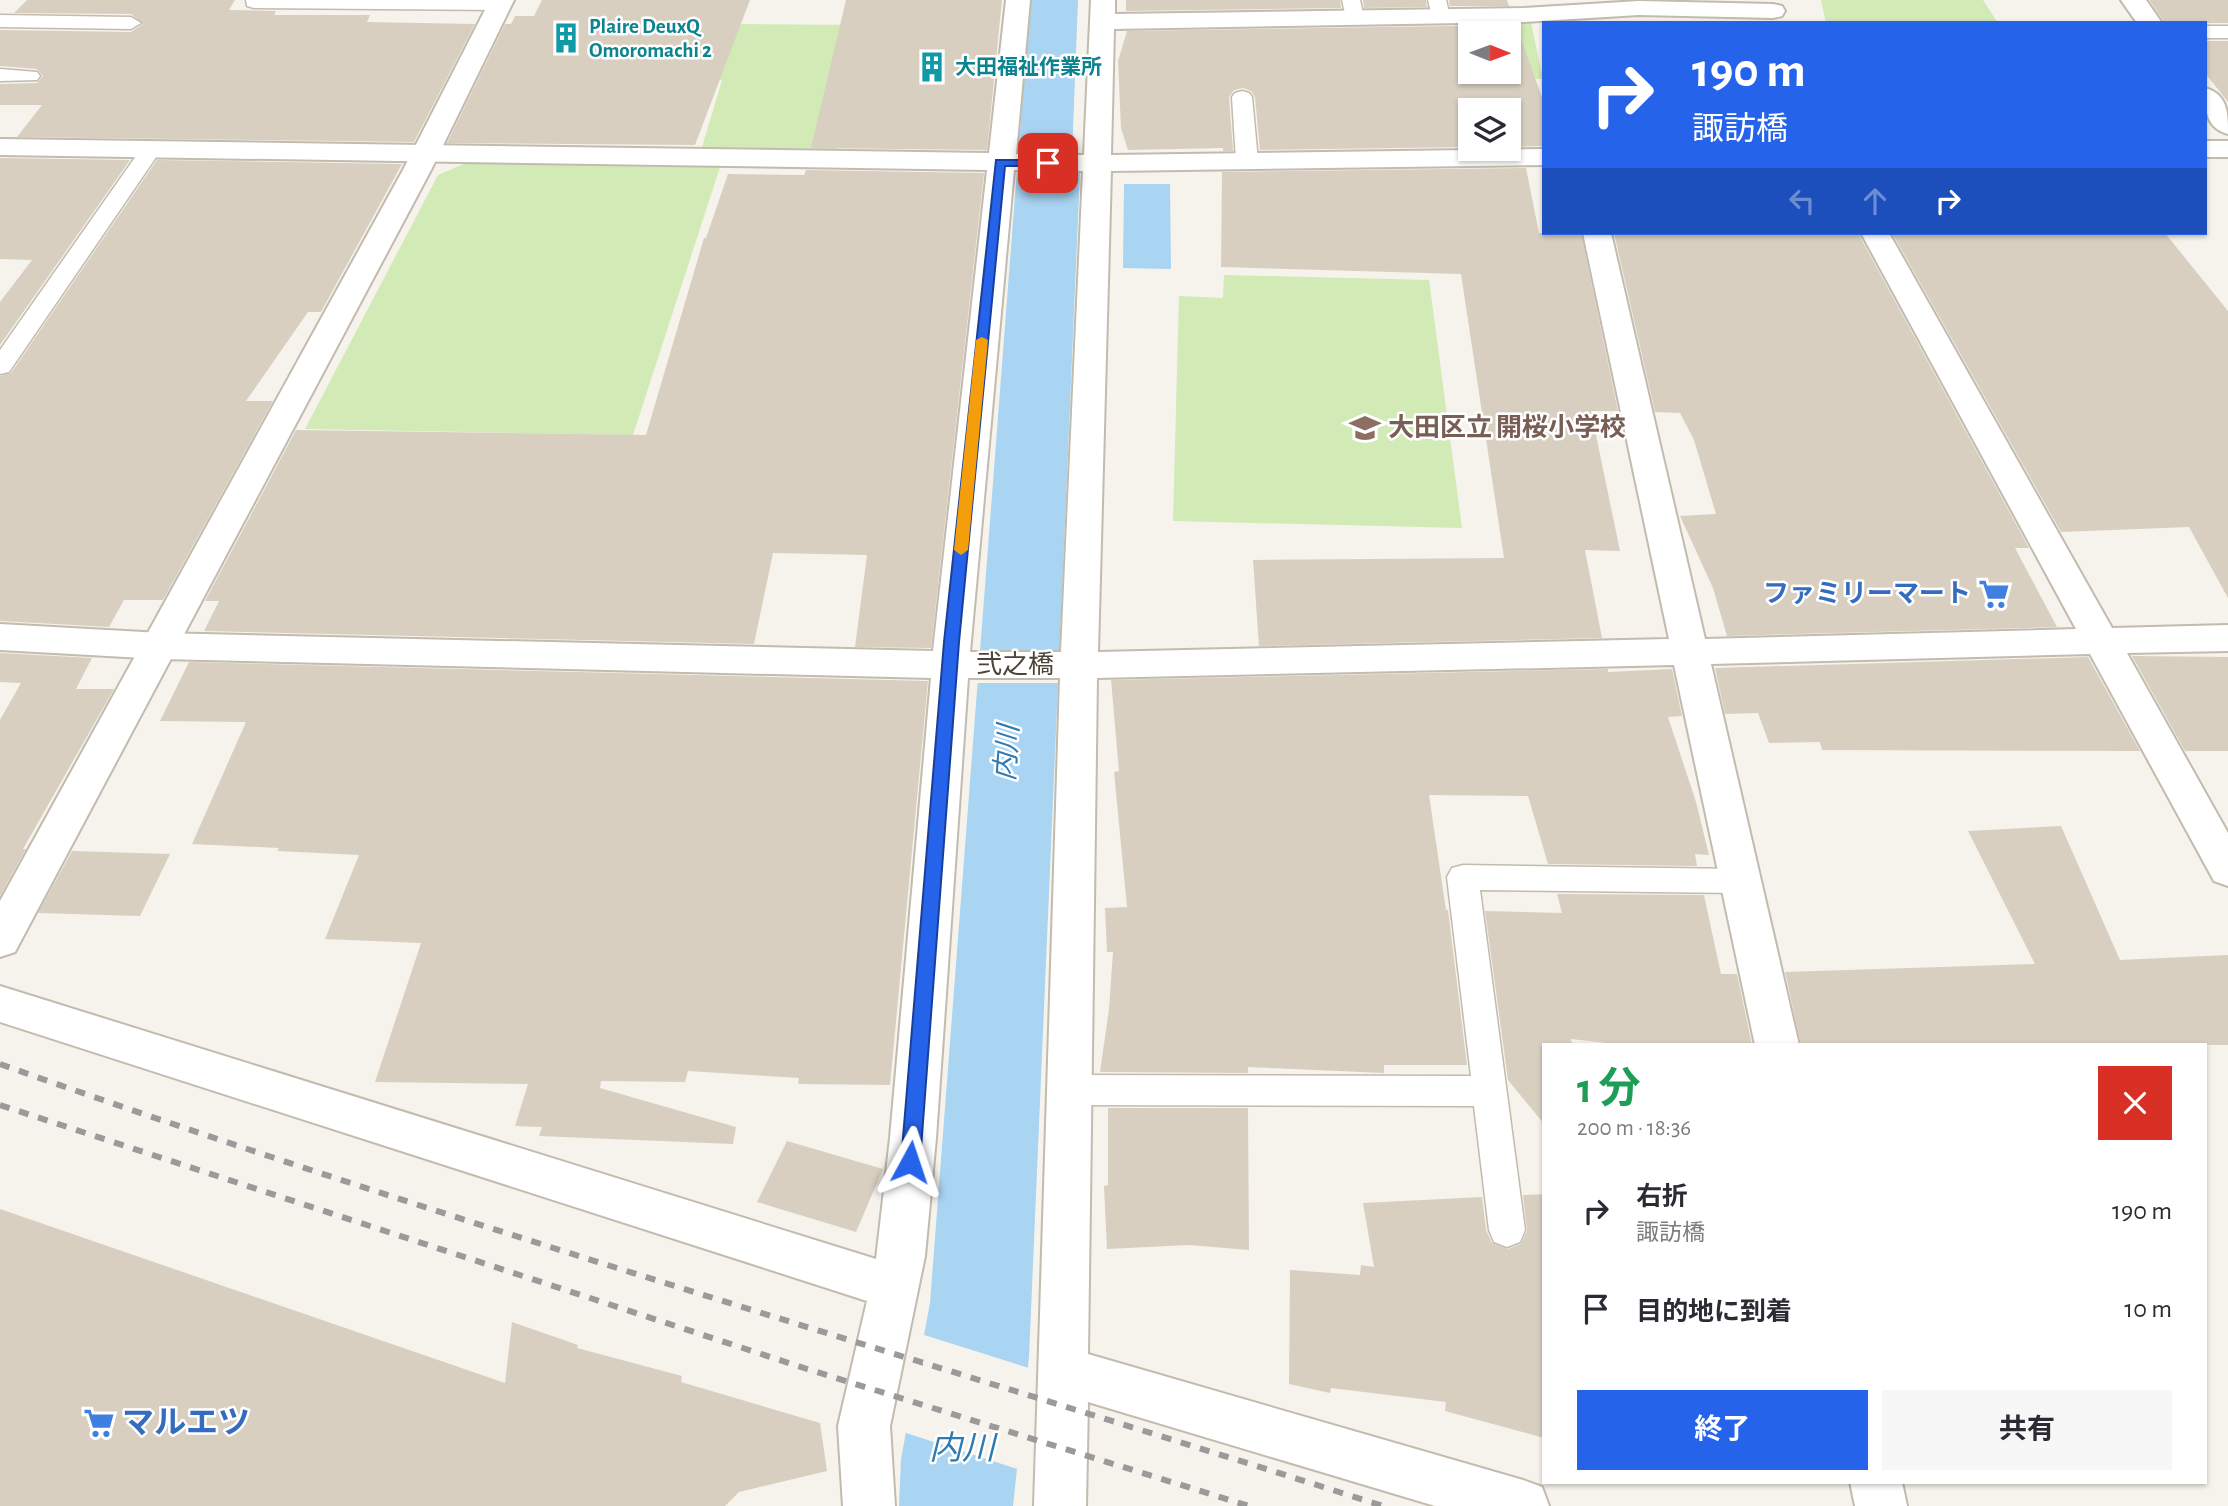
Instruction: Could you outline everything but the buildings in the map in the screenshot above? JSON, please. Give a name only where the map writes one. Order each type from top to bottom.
[{"type":"street","points":[[868,1505],[863,1426],[895,1287],[913,1138],[950,665],[1018,0]]},
{"type":"street","points":[[2133,0],[2149,21]]},
{"type":"street","points":[[0,940],[425,154],[501,2]]},
{"type":"street","points":[[1060,1506],[1079,665],[1103,11],[1438,8],[1547,18],[1639,8],[1775,11]]},
{"type":"street","points":[[2207,99],[2228,126]]},
{"type":"street","points":[[0,147],[1097,163],[1542,157]]},
{"type":"street","points":[[2207,149],[2228,149]]},
{"type":"street","points":[[1597,235],[1777,1043]]},
{"type":"street","points":[[1876,235],[2228,870]]},
{"type":"street","name":"弐之橋","points":[[0,637],[161,646],[950,665],[1079,665],[2228,638]]},
{"type":"street","points":[[0,1004],[895,1287]]},
{"type":"street","points":[[1063,1371],[1523,1506]]},
{"type":"street","points":[[1876,1484],[1881,1506]]},
{"type":"lane","points":[[254,2],[501,2]]},
{"type":"lane","points":[[0,21],[131,23]]},
{"type":"lane","points":[[2207,32],[2228,32]]},
{"type":"lane","points":[[0,75],[30,76]]},
{"type":"lane","points":[[1242,97],[1247,161]]},
{"type":"lane","points":[[0,367],[10,338],[150,150]]},
{"type":"lane","points":[[1507,1230],[1463,877],[1740,881]]},
{"type":"lane","points":[[1070,1090],[1489,1091]]},
{"type":"green space","points":[[1821,0],[1983,0],[1997,21],[1826,21]]},
{"type":"green space","points":[[1521,22],[1531,22],[1542,79],[1521,79]]},
{"type":"green space","points":[[738,24],[864,25],[837,149],[702,147],[722,80],[626,79]]},
{"type":"green space","points":[[466,163],[720,167],[633,435],[305,429],[438,175]]},
{"type":"green space","points":[[1224,275],[1429,280],[1462,528],[1173,521],[1179,296],[1223,298]]},
{"type":"water","name":"内川","points":[[1030,0],[1078,0],[1072,155],[1080,172],[1029,1357],[1013,1506],[899,1506],[901,1459],[930,1303]]},
{"type":"water","points":[[1124,184],[1170,184],[1171,269],[1123,268]]},
{"type":"pier","points":[[975,654],[1063,654],[1061,683],[975,683],[973,686]]},
{"type":"pier","points":[[921,1334],[1032,1369],[1020,1470],[903,1432]]},
{"type":"railway","points":[[0,1064],[344,1181],[516,1236],[1383,1506]]},
{"type":"railway","points":[[0,1105],[807,1369],[1249,1506]]},
{"type":"slow traffic","points":[[961,550],[982,340]]},
{"type":"place","name":"Plaire DeuxQ Omoromachi 2","points":[[566,38]]},
{"type":"place","name":"大田福祉作業所","points":[[932,67]]},
{"type":"place","name":"大田区立 開桜小学校","points":[[1365,428]]},
{"type":"place","name":"ファミリーマート","points":[[1994,594]]},
{"type":"place","name":"マルエツ","points":[[99,1423]]},
{"type":"route","points":[[910,1162],[952,642],[1000,162],[1048,163]]}]
